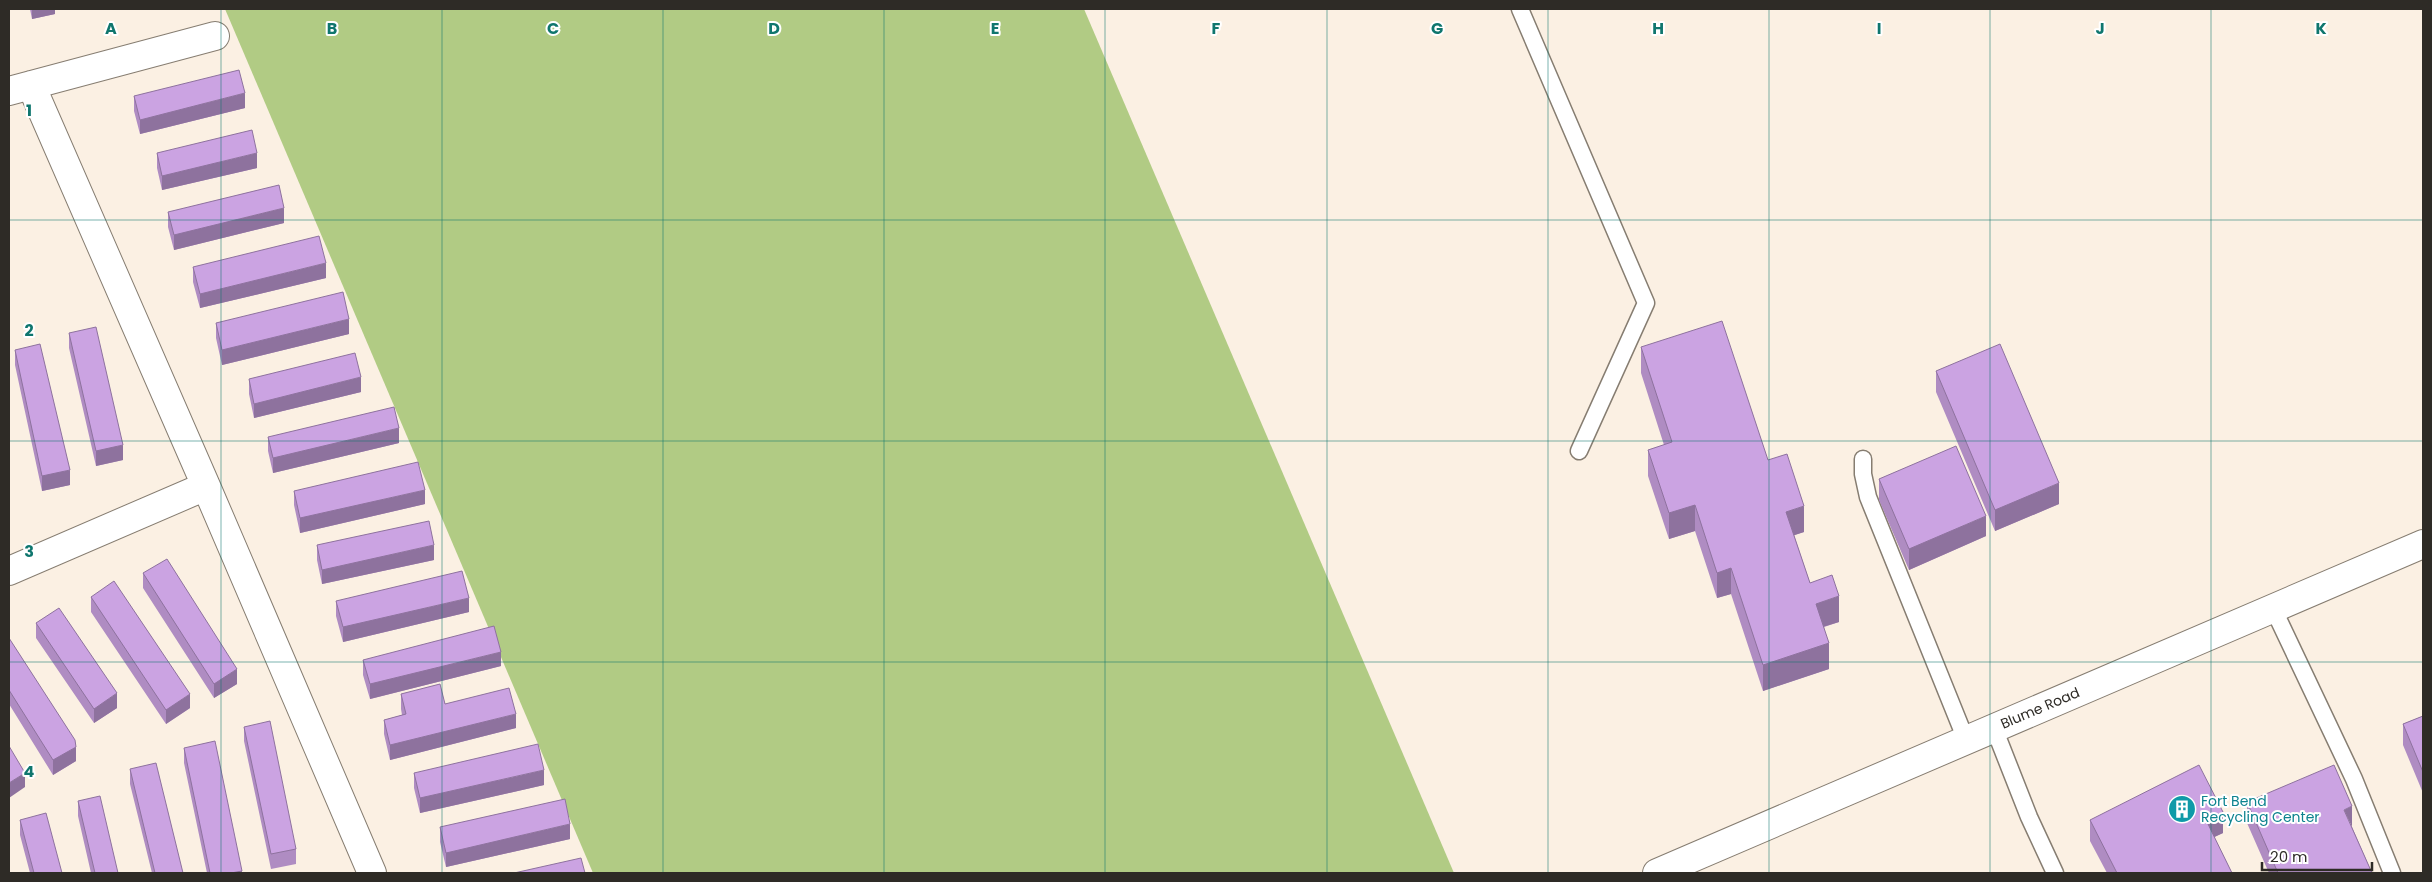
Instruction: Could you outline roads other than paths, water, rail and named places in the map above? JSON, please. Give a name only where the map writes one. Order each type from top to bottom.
[{"type":"street","points":[[215,36],[20,88],[206,486],[372,873]]},
{"type":"street","points":[[9,571],[206,486]]},
{"type":"street","name":"Blume Road","points":[[1657,873],[2423,544]]},
{"type":"lane","points":[[1520,9],[1646,303],[1579,451]]},
{"type":"lane","points":[[1863,459],[1863,474],[1868,497],[1966,740]]},
{"type":"lane","points":[[2273,608],[2354,779],[2392,873]]},
{"type":"lane","points":[[1994,728],[2028,817],[2055,873]]},
{"type":"place","name":"Fort Bend Recycling Center","points":[[2182,809]]}]
